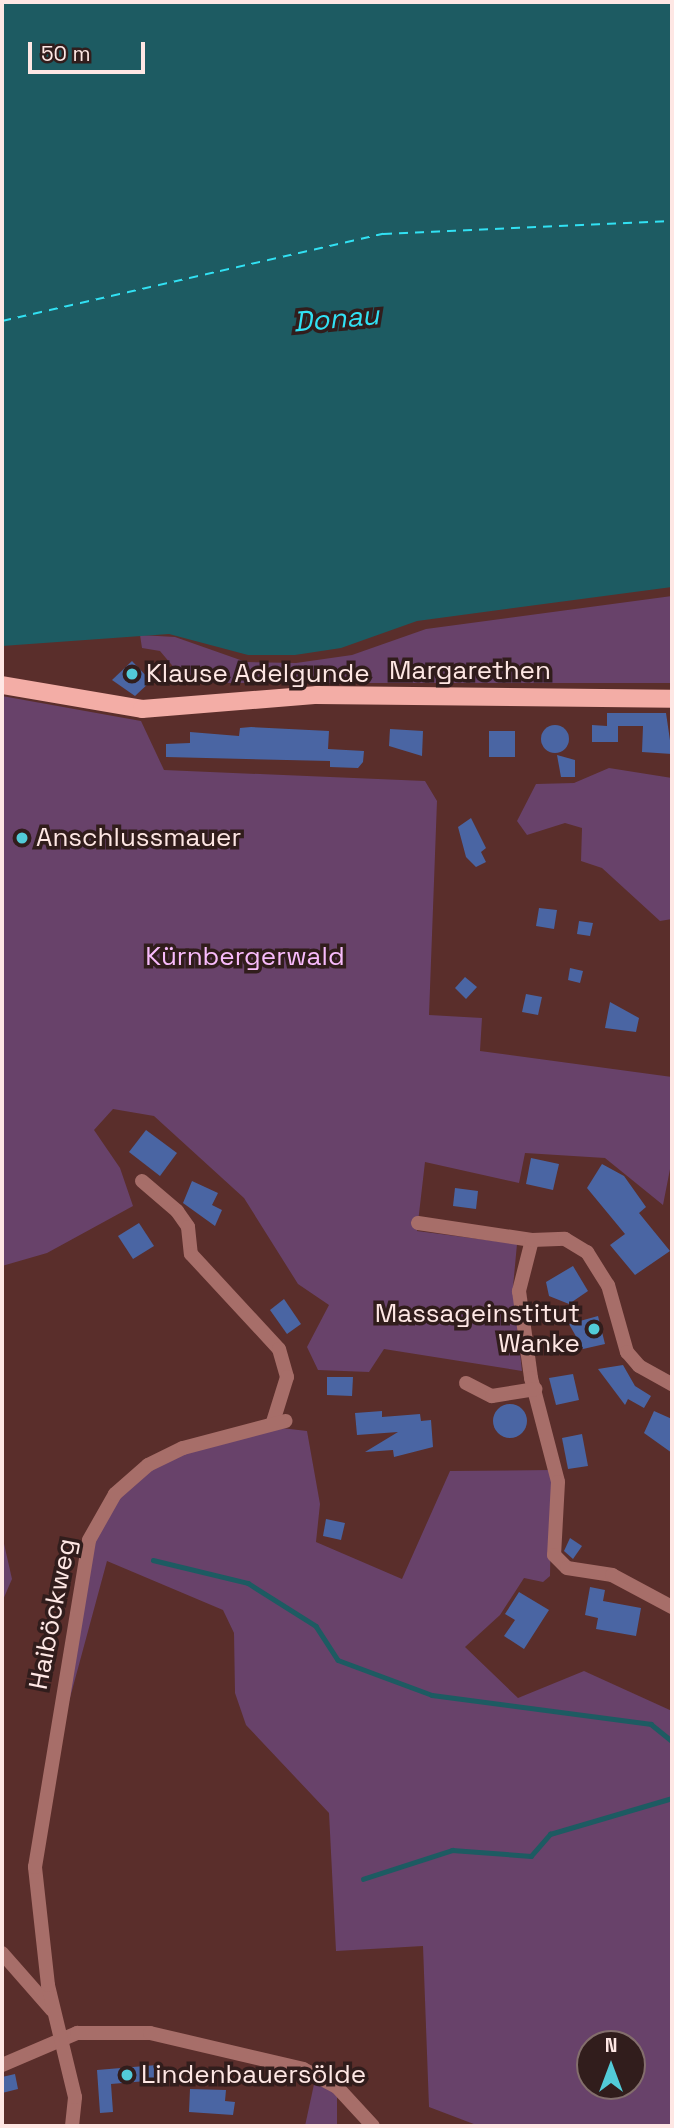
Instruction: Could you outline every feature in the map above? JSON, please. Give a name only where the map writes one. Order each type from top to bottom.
[{"type":"main road","name":"Margarethen","points":[[2,685],[142,709],[317,695],[672,699]]},
{"type":"street","name":"Haiböckweg","points":[[72,2126],[75,2097],[53,2010],[35,1867],[89,1540],[115,1494],[148,1465],[183,1448],[279,1421],[287,1377],[279,1349],[191,1254],[188,1227],[177,1211],[142,1181]]},
{"type":"street","points":[[418,1223],[532,1240],[565,1239],[587,1252],[608,1285],[627,1352],[639,1366],[672,1384]]},
{"type":"street","points":[[532,1240],[519,1291],[534,1389],[558,1482],[553,1544],[559,1563],[612,1575],[672,1606]]},
{"type":"street","points":[[466,1383],[486,1394],[534,1389]]},
{"type":"street","points":[[2,1954],[53,2010]]},
{"type":"street","points":[[2,2065],[59,2038],[88,2031],[138,2031],[289,2065],[337,2087],[373,2126]]},
{"type":"green space","points":[[672,596],[672,683],[213,683],[176,670],[160,651],[142,648],[140,635],[175,637],[246,662],[296,663],[352,655],[426,629]]},
{"type":"green space","name":"Kürnbergerwald","points":[[2,696],[141,721],[164,770],[425,781],[437,801],[429,1015],[482,1018],[480,1051],[672,1077],[672,1159],[663,1205],[605,1158],[525,1153],[519,1183],[425,1162],[417,1231],[517,1244],[513,1287],[522,1371],[384,1349],[369,1372],[318,1370],[307,1347],[329,1305],[298,1284],[244,1198],[154,1116],[113,1109],[94,1130],[120,1168],[133,1206],[47,1253],[2,1266]]},
{"type":"green space","points":[[609,768],[672,778],[672,919],[660,921],[602,868],[581,861],[582,828],[565,823],[527,835],[517,821],[536,784],[574,783]]},
{"type":"green space","points":[[273,1427],[307,1431],[320,1504],[316,1542],[402,1579],[450,1471],[552,1470],[550,1576],[543,1582],[524,1578],[500,1615],[465,1647],[518,1698],[584,1671],[672,1711],[672,2126],[479,2126],[429,2107],[423,1946],[336,1951],[329,1813],[246,1725],[235,1693],[234,1633],[223,1610],[107,1561],[61,1731],[92,1546],[116,1501],[163,1460]]},
{"type":"green space","points":[[2,1535],[12,1579],[2,1602]]},
{"type":"green space","points":[[316,2075],[337,2087],[337,2126],[305,2126]]},
{"type":"water","name":"Donau","points":[[2,2],[672,2],[672,587],[417,621],[341,648],[295,655],[248,655],[169,634],[2,646]]},
{"type":"building","name":"Klause Adelgunde","points":[[132,661],[151,681],[135,696],[112,680]]},
{"type":"building","points":[[607,713],[666,713],[672,754],[642,752],[643,726],[618,726],[618,742],[592,742],[592,725],[607,726]]},
{"type":"building","points":[[555,725],[565,729],[569,739],[565,749],[555,753],[545,749],[541,739],[545,729]]},
{"type":"building","points":[[240,728],[329,731],[328,749],[364,751],[363,762],[358,768],[330,767],[330,761],[166,757],[166,744],[190,743],[190,732],[239,736]]},
{"type":"building","points":[[390,729],[423,731],[422,756],[389,746]]},
{"type":"building","points":[[489,731],[515,731],[515,757],[489,757]]},
{"type":"building","points":[[557,755],[575,760],[575,777],[561,777]]},
{"type":"building","points":[[471,818],[486,848],[481,852],[486,862],[476,867],[466,857],[458,827]]},
{"type":"building","points":[[539,908],[557,910],[554,929],[536,926]]},
{"type":"building","points":[[579,921],[593,923],[590,936],[577,934]]},
{"type":"building","points":[[570,968],[583,971],[580,983],[568,980]]},
{"type":"building","points":[[465,977],[477,987],[466,999],[455,988]]},
{"type":"building","points":[[526,994],[542,997],[538,1015],[522,1012]]},
{"type":"building","points":[[610,1002],[639,1018],[636,1032],[605,1028]]},
{"type":"building","points":[[146,1130],[177,1153],[160,1176],[129,1152]]},
{"type":"building","points":[[531,1158],[559,1164],[553,1190],[526,1184]]},
{"type":"building","points":[[602,1164],[624,1176],[646,1207],[639,1213],[670,1251],[635,1275],[610,1245],[625,1234],[587,1188]]},
{"type":"building","points":[[192,1181],[218,1193],[212,1205],[222,1210],[215,1226],[183,1203]]},
{"type":"building","points":[[455,1188],[478,1191],[476,1209],[453,1206]]},
{"type":"building","points":[[139,1223],[154,1246],[133,1259],[118,1236]]},
{"type":"building","points":[[573,1266],[588,1291],[569,1304],[549,1296],[546,1282]]},
{"type":"building","points":[[284,1299],[301,1324],[287,1334],[270,1310]]},
{"type":"building","points":[[598,1316],[605,1344],[583,1349],[569,1324]]},
{"type":"building","points":[[623,1365],[635,1386],[651,1396],[644,1408],[628,1399],[625,1405],[598,1369]]},
{"type":"building","points":[[573,1374],[579,1400],[556,1405],[549,1378]]},
{"type":"building","points":[[327,1377],[353,1377],[352,1396],[327,1395]]},
{"type":"building","points":[[510,1404],[522,1409],[527,1421],[522,1433],[510,1438],[498,1433],[493,1421],[498,1409]]},
{"type":"building","points":[[382,1411],[382,1417],[420,1414],[421,1421],[431,1420],[433,1447],[394,1457],[393,1450],[365,1452],[398,1432],[357,1435],[355,1413]]},
{"type":"building","points":[[654,1411],[672,1419],[672,1453],[644,1433]]},
{"type":"building","points":[[582,1434],[588,1466],[568,1469],[562,1438]]},
{"type":"building","points":[[326,1519],[345,1523],[341,1540],[323,1536]]},
{"type":"building","points":[[570,1538],[582,1546],[573,1559],[564,1551]]},
{"type":"building","points":[[590,1587],[605,1590],[603,1601],[641,1608],[636,1636],[596,1629],[598,1618],[585,1615]]},
{"type":"building","points":[[519,1592],[549,1610],[524,1649],[504,1636],[515,1620],[505,1614]]},
{"type":"building","name":"Lindenbauersölde","points":[[157,2065],[158,2080],[111,2084],[113,2112],[100,2113],[97,2070]]},
{"type":"building","points":[[15,2074],[18,2089],[2,2093],[2,2077]]},
{"type":"building","points":[[190,2089],[226,2090],[225,2101],[235,2102],[233,2115],[189,2112]]},
{"type":"waterway","points":[[153,1560],[248,1583],[316,1626],[338,1660],[432,1695],[651,1724],[672,1741]]},
{"type":"waterway","points":[[363,1879],[452,1850],[531,1856],[550,1834],[672,1798]]},
{"type":"ferry route","points":[[2,321],[383,234],[672,221]]},
{"type":"place","name":"Klause Adelgunde","points":[[132,674]]},
{"type":"place","name":"Anschlussmauer","points":[[22,838]]},
{"type":"place","name":"Massageinstitut Wanke","points":[[594,1329]]},
{"type":"place","name":"Lindenbauersölde","points":[[127,2075]]}]
